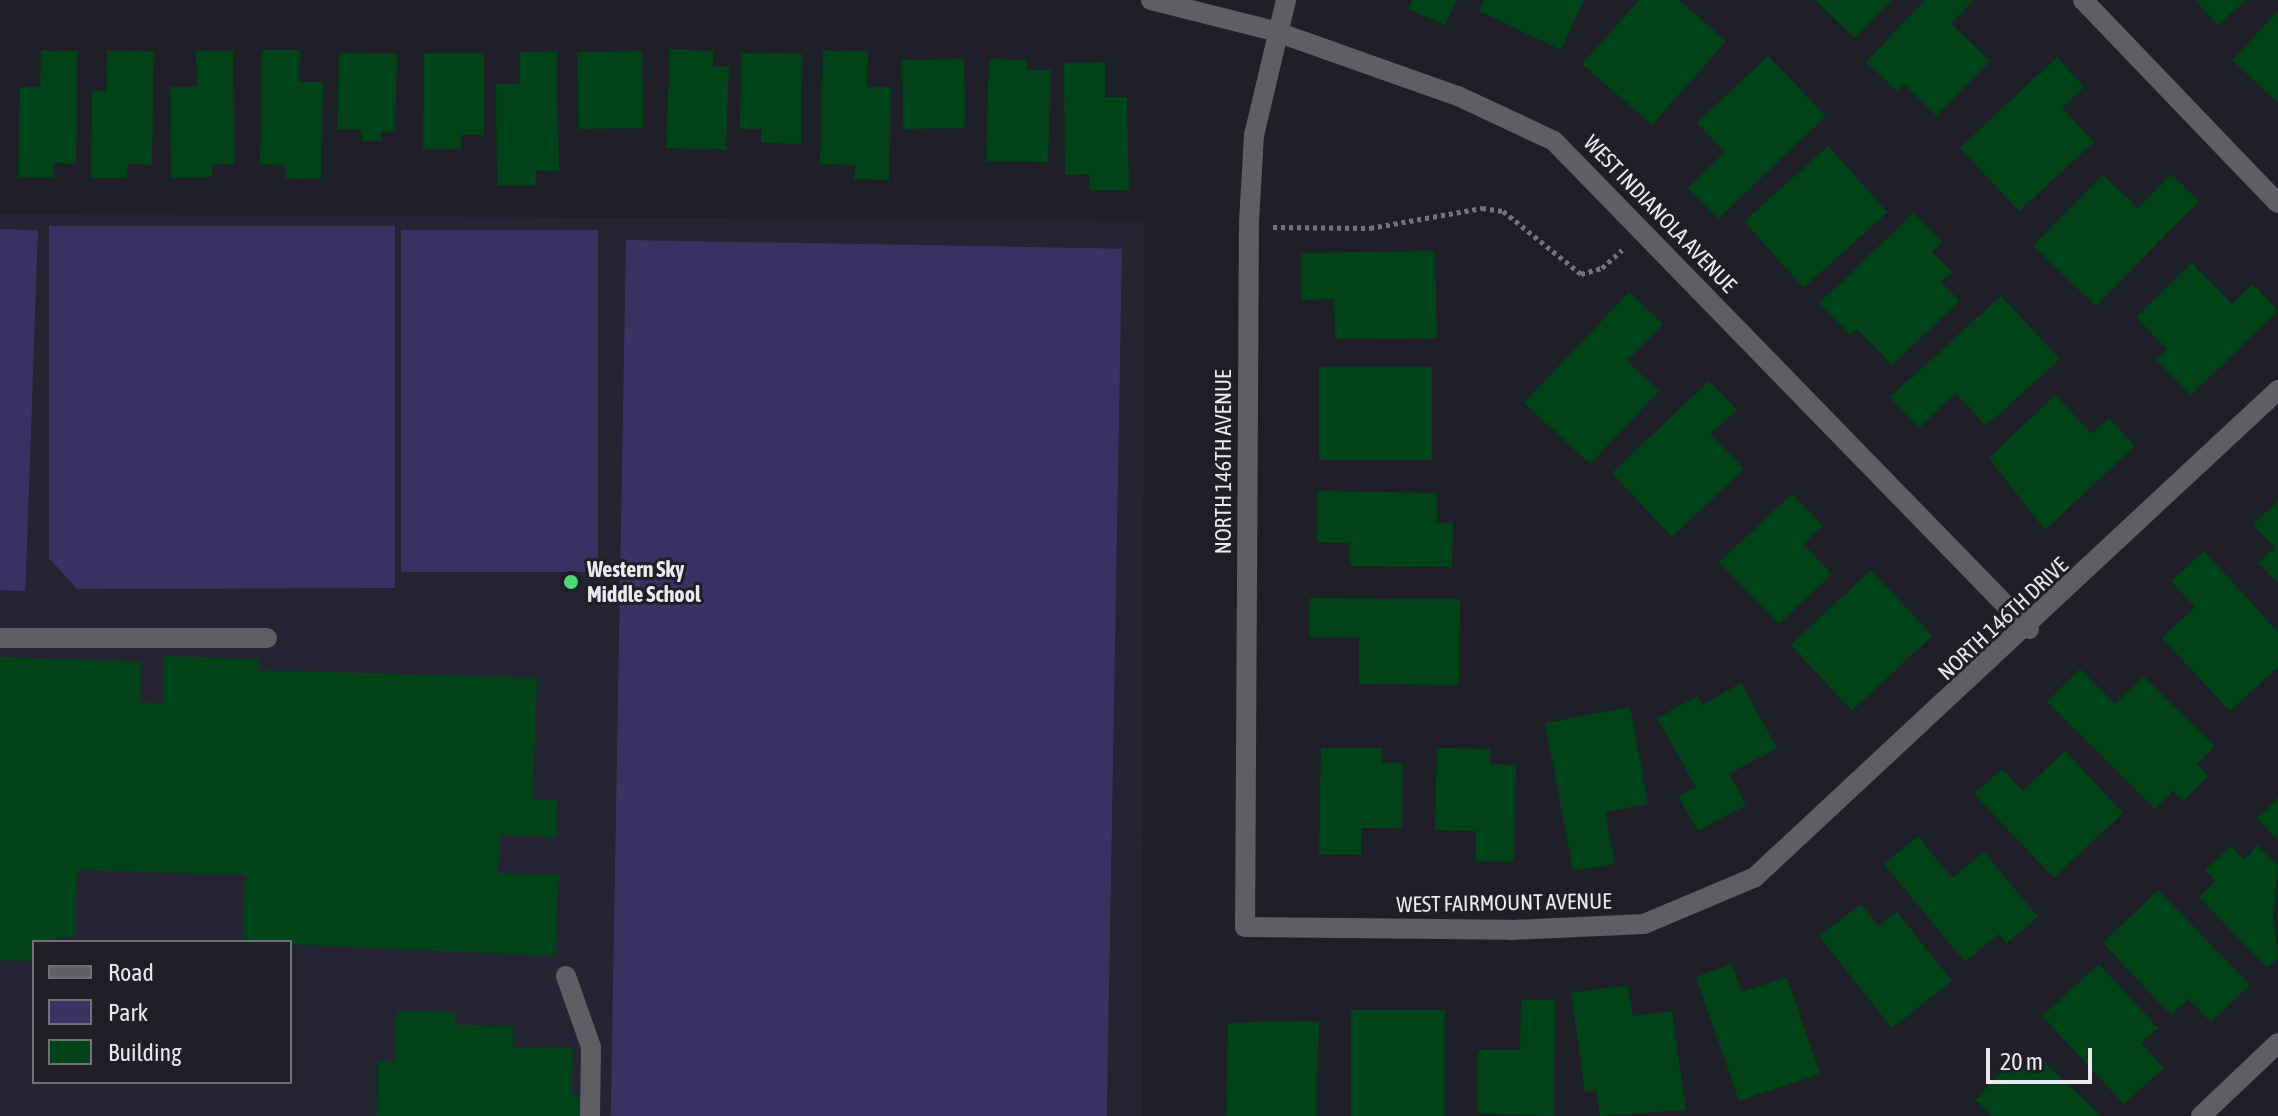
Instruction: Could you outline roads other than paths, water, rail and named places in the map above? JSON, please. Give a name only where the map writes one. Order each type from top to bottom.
[{"type":"street","name":"WEST INDIANOLA AVENUE","points":[[1151,0],[1274,31],[1458,96],[1554,141],[1644,230],[2029,629]]},
{"type":"street","name":"NORTH 146TH AVENUE","points":[[1245,927],[1249,227],[1254,135],[1274,31],[1286,0]]},
{"type":"street","points":[[2083,0],[2278,203]]},
{"type":"street","name":"NORTH 146TH DRIVE","points":[[1755,877],[2029,629],[2278,390]]},
{"type":"street","points":[[0,638],[267,638]]},
{"type":"street","name":"WEST FAIRMOUNT AVENUE","points":[[1245,927],[1511,930],[1644,924],[1755,877]]},
{"type":"street","points":[[566,976],[591,1047],[590,1116]]},
{"type":"street","points":[[2201,1116],[2278,1043]]},
{"type":"place","name":"Western Sky Middle School","points":[[571,582]]}]
